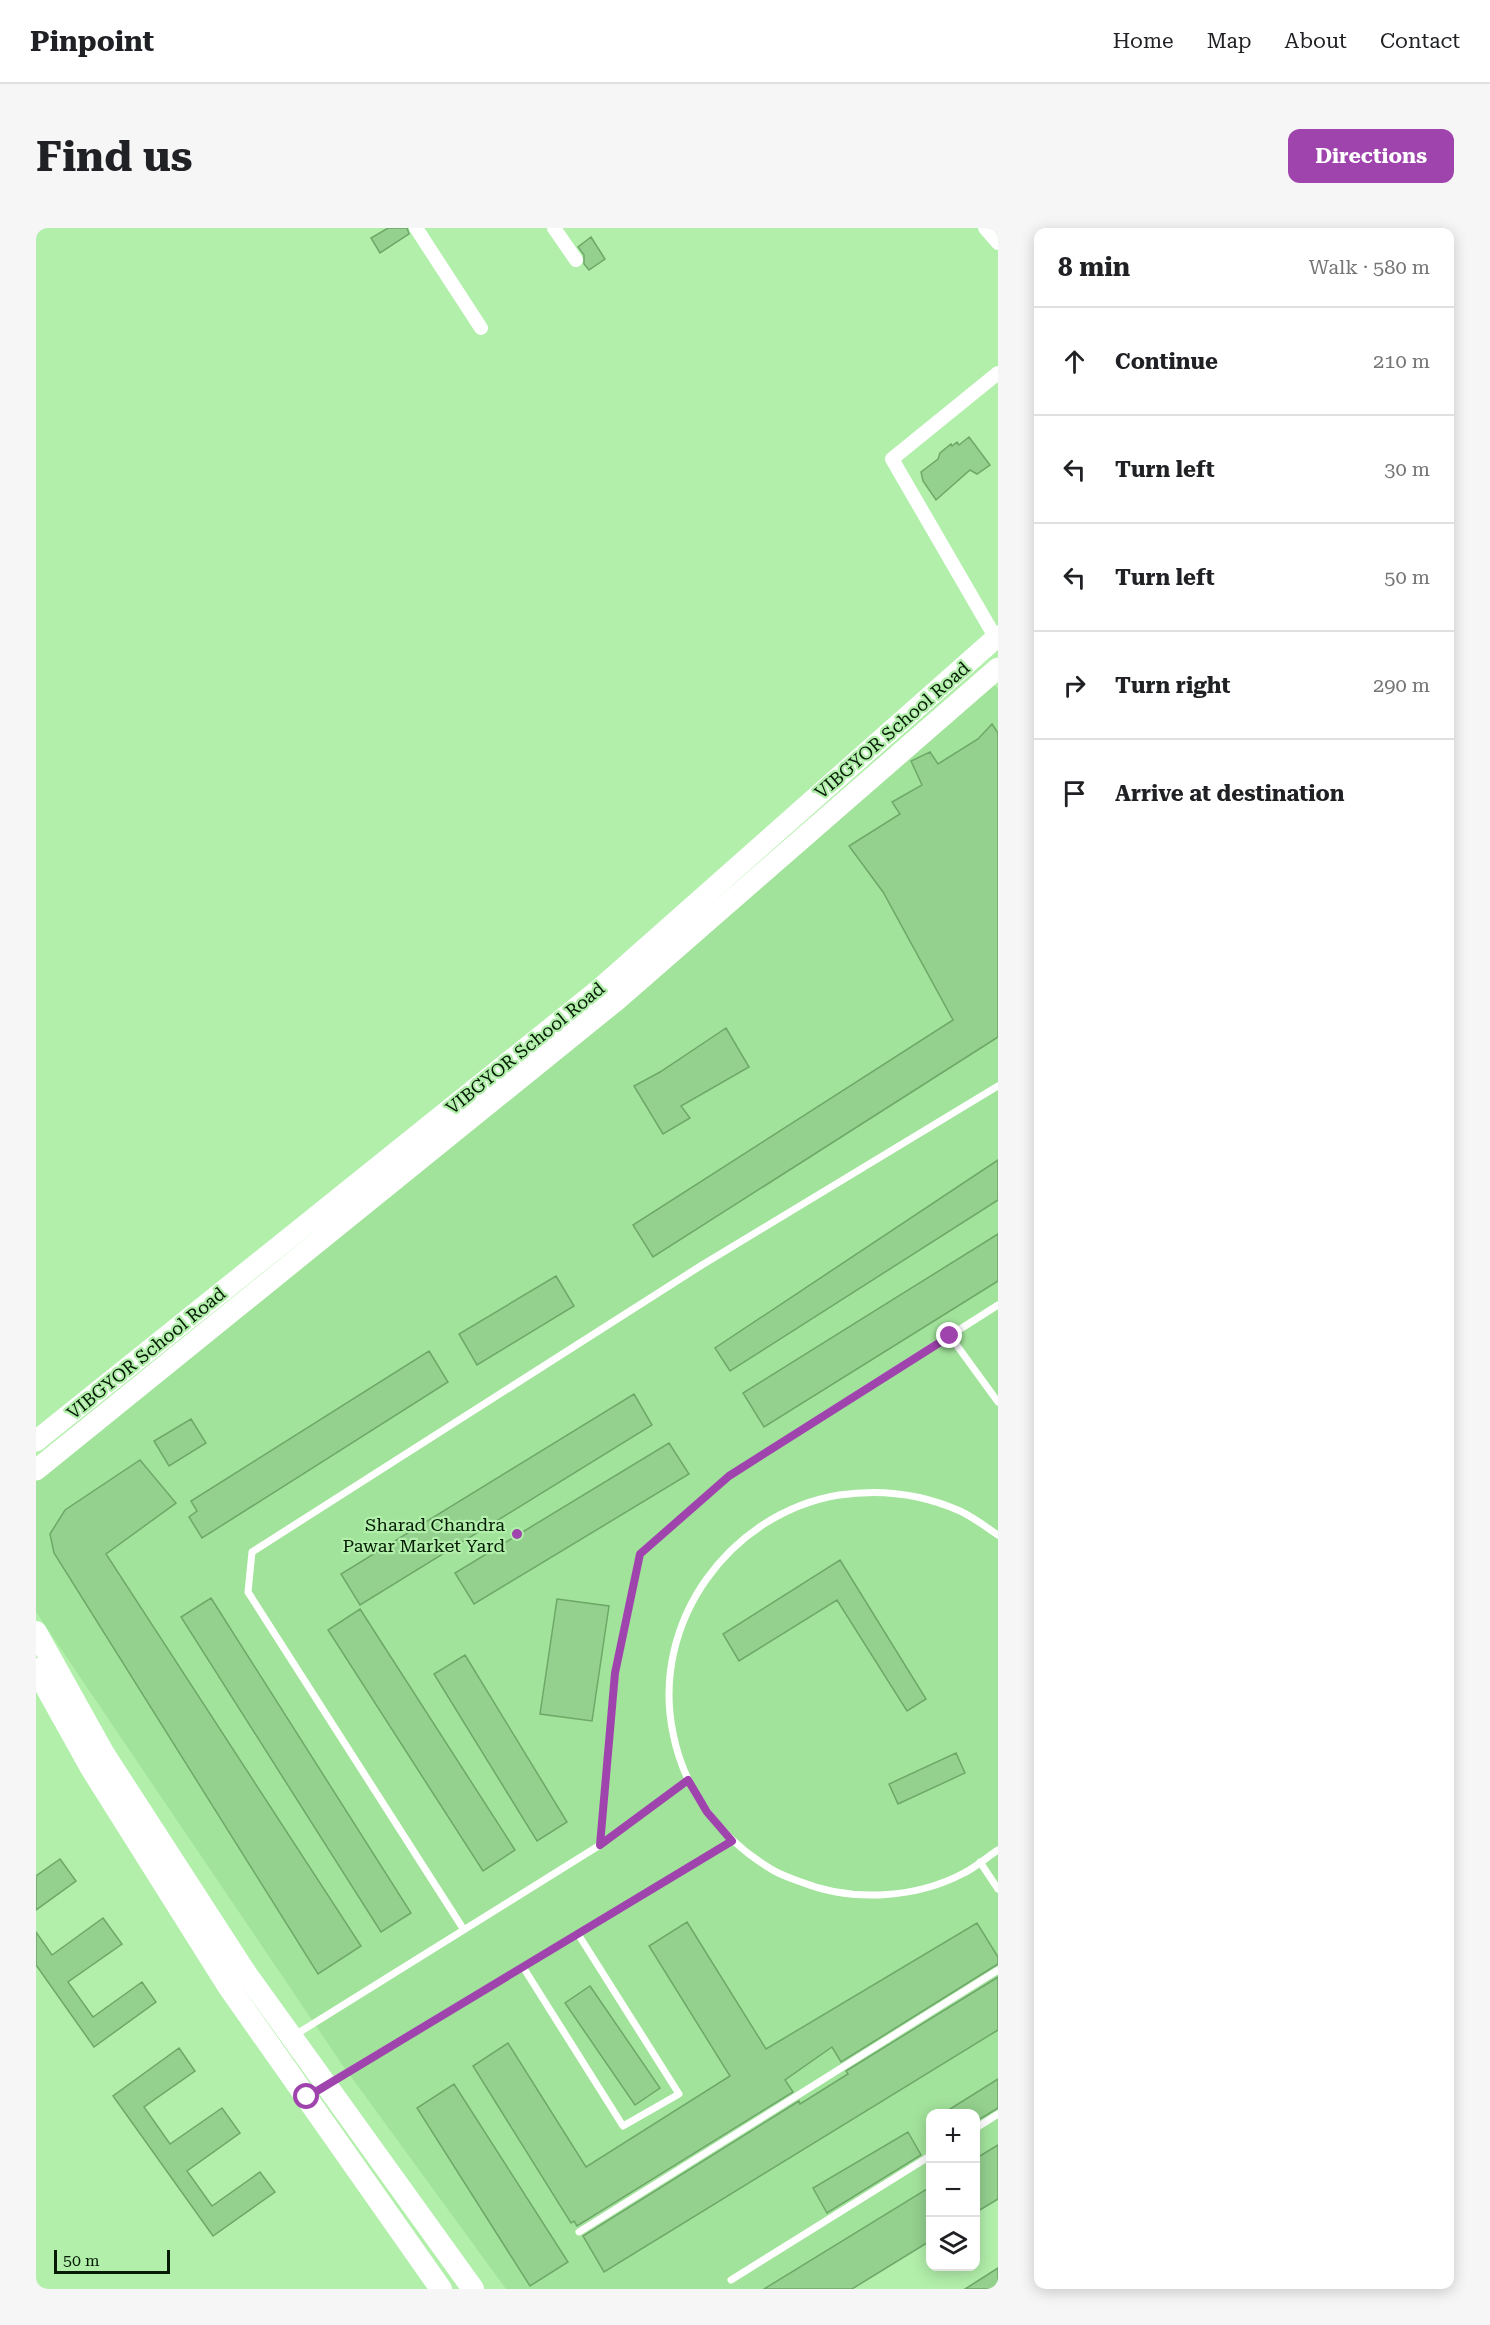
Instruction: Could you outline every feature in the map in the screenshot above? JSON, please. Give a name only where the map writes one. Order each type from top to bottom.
[{"type":"highway","points":[[36,1632],[104,1754],[245,1972],[283,2043],[307,2097],[441,2289]]},
{"type":"highway","points":[[36,1669],[104,1788],[228,1986],[326,2084],[473,2289]]},
{"type":"main road","name":"VIBGYOR School Road","points":[[36,1441],[597,991],[997,638]]},
{"type":"main road","name":"VIBGYOR School Road","points":[[36,1470],[617,1000],[998,668]]},
{"type":"street","points":[[416,228],[482,328]]},
{"type":"street","points":[[554,228],[576,260]]},
{"type":"street","points":[[985,228],[998,243]]},
{"type":"street","points":[[997,638],[892,459],[998,373]]},
{"type":"lane","points":[[464,1930],[248,1592],[252,1552],[702,1265],[998,1086]]},
{"type":"lane","points":[[600,1845],[615,1673],[640,1554],[729,1476],[998,1305]]},
{"type":"lane","points":[[950,1336],[998,1402]]},
{"type":"lane","points":[[998,1535],[960,1511],[914,1495],[864,1491],[815,1499],[769,1519],[730,1550],[699,1589],[678,1634],[669,1683],[672,1732],[688,1780],[707,1812],[732,1841],[772,1870],[818,1889],[868,1896],[917,1890],[964,1873],[998,1850]]},
{"type":"lane","points":[[283,2043],[600,1845],[688,1780]]},
{"type":"lane","points":[[307,2097],[732,1841]]},
{"type":"lane","points":[[980,1862],[998,1889]]},
{"type":"lane","points":[[523,1967],[623,2126],[679,2094],[578,1934]]},
{"type":"lane","points":[[579,2232],[998,1970]]},
{"type":"lane","points":[[980,2125],[998,2114]]},
{"type":"lane","points":[[730,2280],[926,2158]]},
{"type":"shaded area","name":"Sharad Chandra Pawar Market Yard","points":[[992,681],[998,689],[998,2182],[980,2196],[980,2109],[926,2109],[926,2234],[851,2289],[506,2289],[341,2063],[36,1612],[36,1457],[518,1076]]},
{"type":"building","points":[[388,228],[407,228],[409,234],[380,253],[371,238]]},
{"type":"building","points":[[591,237],[605,259],[589,270],[584,264],[584,255],[578,247]]},
{"type":"building","points":[[969,437],[990,465],[977,474],[970,470],[936,500],[923,481],[921,472],[938,459],[940,453],[951,444],[952,446],[957,442],[959,445]]},
{"type":"building","points":[[992,724],[998,733],[998,1037],[653,1257],[633,1225],[953,1020],[883,892],[849,846],[900,814],[892,802],[922,785],[911,761],[930,752],[938,764],[978,739]]},
{"type":"building","points":[[726,1028],[749,1067],[681,1106],[690,1118],[663,1134],[634,1086],[660,1072]]},
{"type":"building","points":[[998,1160],[998,1200],[730,1371],[715,1348]]},
{"type":"building","points":[[998,1234],[998,1281],[764,1427],[743,1393]]},
{"type":"building","points":[[556,1276],[574,1306],[477,1365],[459,1334]]},
{"type":"building","points":[[429,1351],[448,1382],[202,1538],[189,1517],[197,1511],[191,1501]]},
{"type":"building","points":[[634,1394],[652,1425],[360,1605],[341,1574]]},
{"type":"building","points":[[191,1419],[206,1443],[169,1466],[154,1441]]},
{"type":"building","points":[[669,1443],[689,1474],[474,1604],[455,1573]]},
{"type":"building","points":[[140,1460],[176,1503],[106,1554],[361,1946],[318,1974],[54,1553],[50,1534],[65,1510]]},
{"type":"building","points":[[840,1560],[926,1699],[907,1711],[837,1600],[739,1661],[723,1634]]},
{"type":"building","points":[[211,1598],[411,1913],[381,1932],[181,1617]]},
{"type":"building","points":[[557,1599],[609,1606],[592,1721],[540,1714]]},
{"type":"building","points":[[360,1609],[515,1850],[483,1871],[328,1630]]},
{"type":"building","points":[[465,1655],[567,1822],[537,1841],[434,1674]]},
{"type":"building","points":[[956,1753],[965,1773],[898,1804],[889,1784]]},
{"type":"building","points":[[60,1859],[76,1881],[36,1910],[36,1876]]},
{"type":"building","points":[[103,1918],[122,1944],[68,1982],[93,2017],[142,1982],[156,2002],[94,2047],[36,1965],[36,1932],[52,1955]]},
{"type":"building","points":[[687,1922],[766,2049],[977,1923],[998,1957],[998,1964],[841,2062],[832,2047],[785,2080],[793,2092],[577,2226],[574,2221],[571,2223],[473,2066],[508,2043],[586,2167],[730,2076],[649,1946]]},
{"type":"building","points":[[998,1977],[998,2030],[604,2272],[583,2236],[799,2101],[800,2104],[848,2074],[846,2071]]},
{"type":"building","points":[[590,1986],[660,2088],[635,2105],[565,2003]]},
{"type":"building","points":[[179,2048],[195,2071],[144,2107],[170,2144],[222,2108],[240,2133],[187,2171],[212,2206],[260,2172],[275,2192],[213,2236],[113,2096]]},
{"type":"building","points":[[998,2079],[998,2108],[980,2119],[980,2109],[950,2109]]},
{"type":"building","points":[[454,2084],[568,2262],[530,2286],[417,2108]]},
{"type":"building","points":[[908,2132],[921,2155],[827,2213],[813,2188]]},
{"type":"building","points":[[998,2145],[998,2199],[980,2210],[980,2163],[980,2156]]},
{"type":"building","points":[[926,2189],[926,2243],[852,2289],[764,2289]]},
{"type":"building","points":[[998,2268],[998,2289],[965,2289]]},
{"type":"place","name":"Sharad Chandra Pawar Market Yard","points":[[517,1534]]},
{"type":"route","points":[[307,2097],[732,1841],[707,1812],[688,1780],[600,1845],[615,1673],[640,1554],[729,1476],[950,1336]]}]
